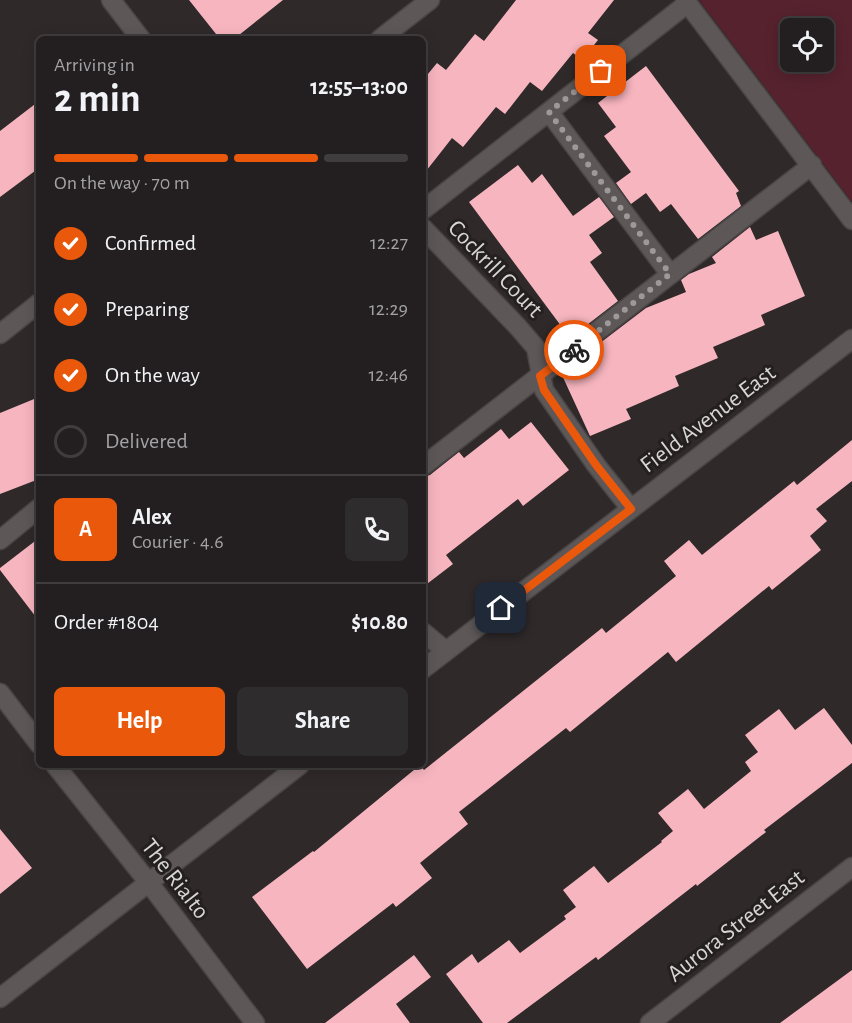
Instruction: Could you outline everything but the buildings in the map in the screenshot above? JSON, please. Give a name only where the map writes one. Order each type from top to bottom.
[{"type":"street","points":[[111,0],[139,36]]},
{"type":"street","points":[[384,36],[430,0]]},
{"type":"street","points":[[426,208],[686,1],[852,220]]},
{"type":"street","points":[[549,112],[670,274]]},
{"type":"street","points":[[426,464],[812,165]]},
{"type":"street","name":"Cockrill Court","points":[[426,231],[536,348],[544,390],[596,465],[631,509]]},
{"type":"street","points":[[0,333],[36,305]]},
{"type":"street","name":"Field Avenue East","points":[[426,667],[852,339]]},
{"type":"street","points":[[0,540],[36,510]]},
{"type":"street","points":[[426,634],[446,651]]},
{"type":"street","points":[[0,693],[36,740]]},
{"type":"street","name":"The Rialto","points":[[57,768],[149,883],[255,1023]]},
{"type":"street","points":[[0,998],[296,768]]},
{"type":"street","name":"Aurora Street East","points":[[650,1023],[852,867]]},
{"type":"shaded area","points":[[699,0],[852,0],[852,202]]},
{"type":"way so far","points":[[574,350],[670,274],[549,112],[601,71]]},
{"type":"route","points":[[501,608],[631,509],[596,465],[544,390],[540,376],[574,350]]}]
